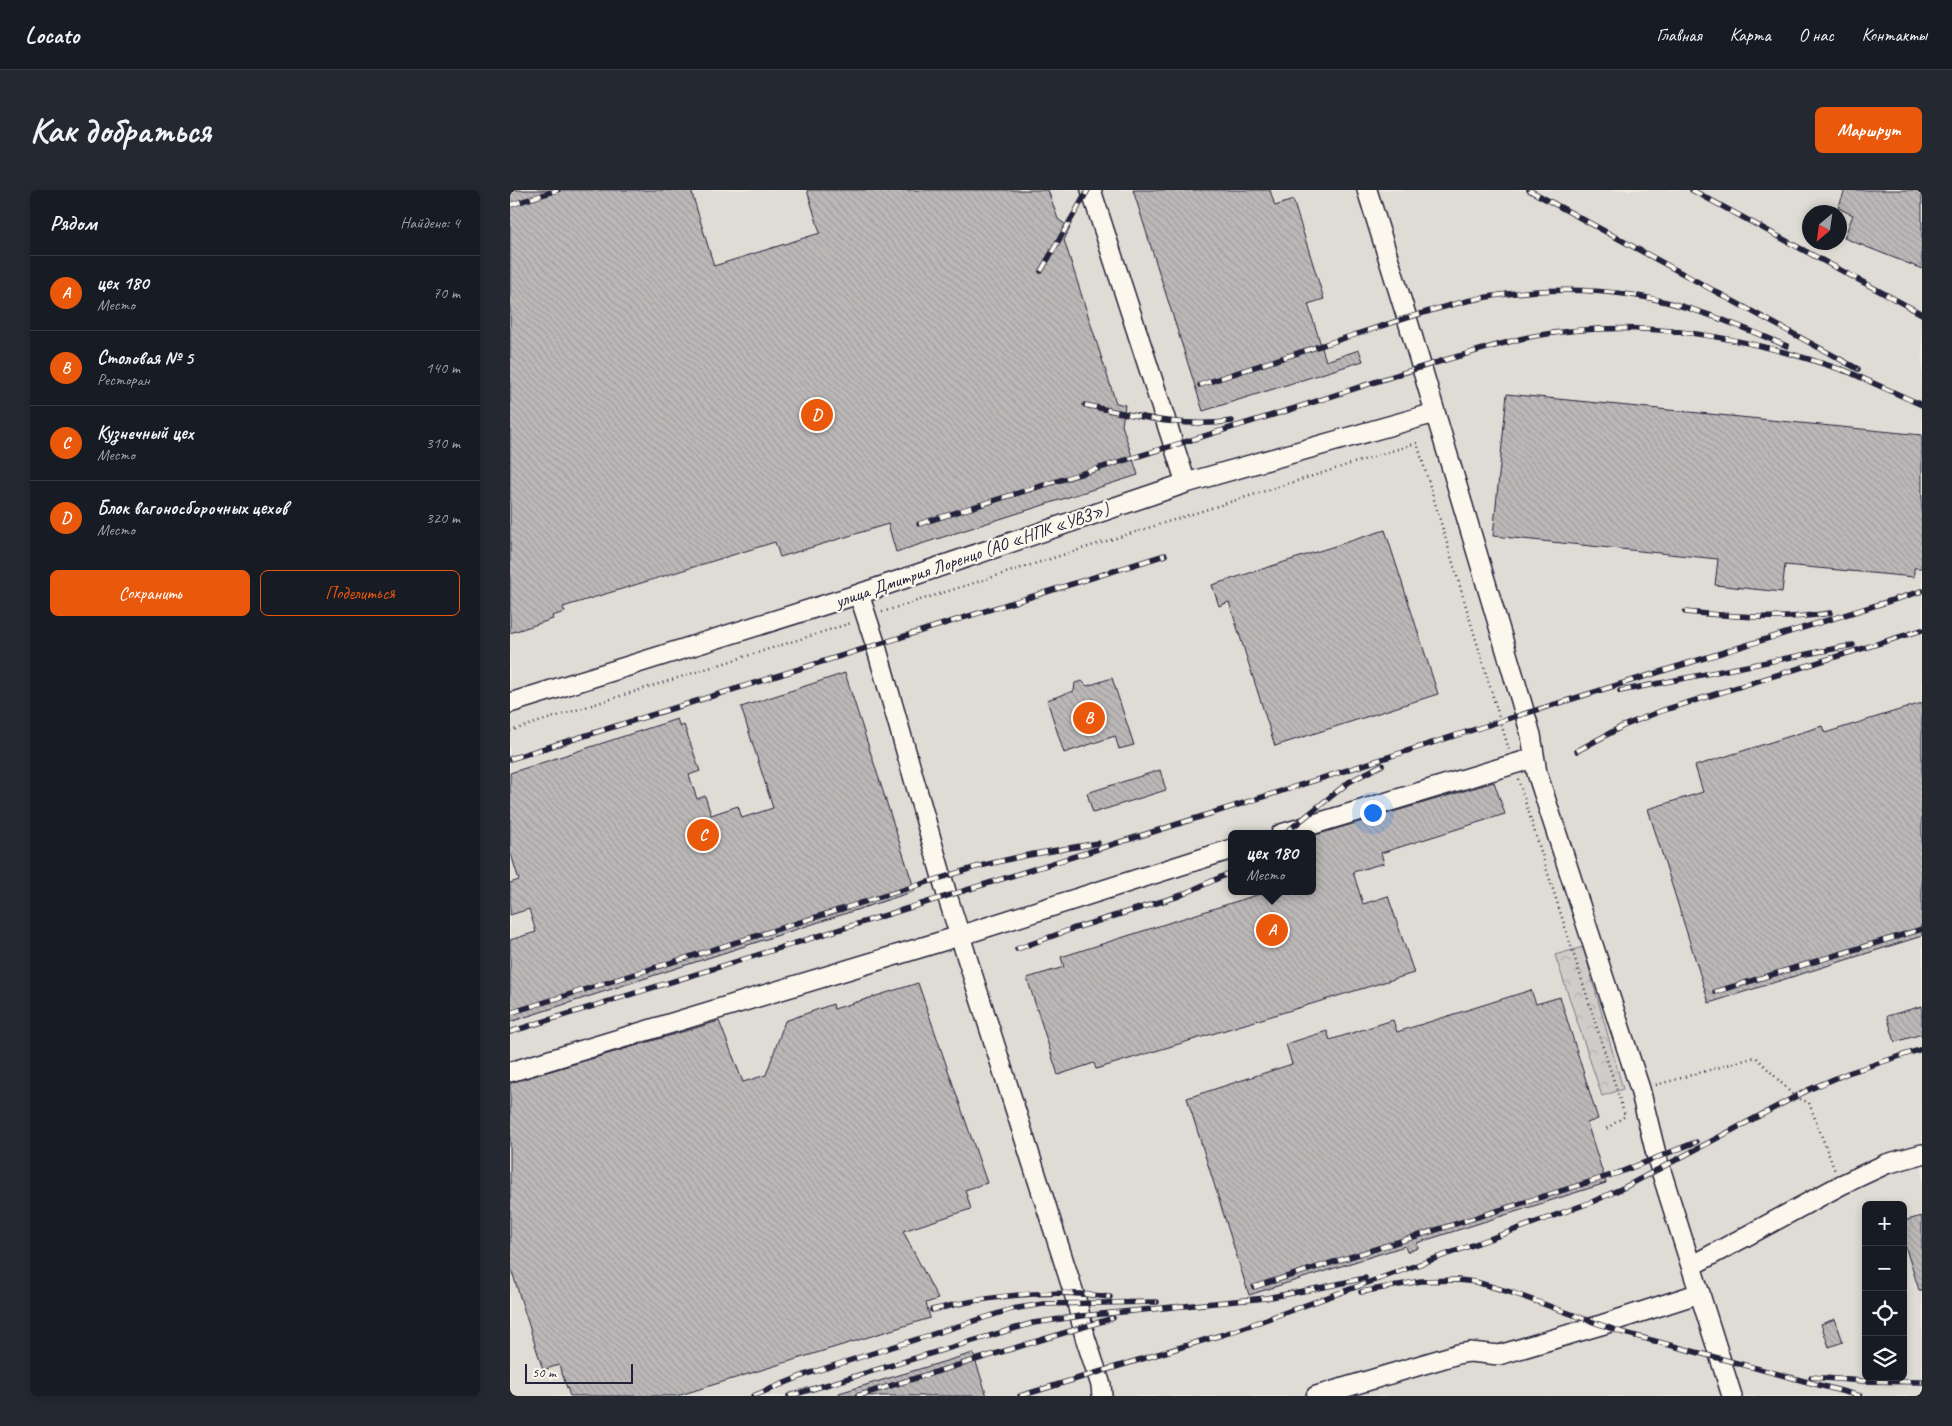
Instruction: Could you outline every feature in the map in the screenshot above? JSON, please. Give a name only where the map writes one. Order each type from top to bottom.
[{"type":"lane","points":[[1091,190],[1186,483]]},
{"type":"lane","points":[[1367,190],[1525,714],[1531,735],[1537,773],[1640,1089],[1657,1158],[1732,1396]]},
{"type":"lane","name":"улица Дмитрия Лоренцо (АО «НПК «УВЗ»)","points":[[510,703],[859,594],[1186,483],[1435,413]]},
{"type":"lane","points":[[859,594],[945,886],[1077,1303],[1085,1337],[1101,1385],[1102,1396]]},
{"type":"lane","points":[[1294,830],[1534,758]]},
{"type":"lane","points":[[510,1072],[961,935],[1228,850]]},
{"type":"lane","points":[[1692,1266],[1841,1185],[1886,1164],[1922,1154]]},
{"type":"lane","points":[[1316,1396],[1458,1354],[1470,1352],[1499,1356],[1700,1293]]},
{"type":"path","points":[[510,730],[1417,443],[1513,764],[1625,1116],[1606,1129]]},
{"type":"path","points":[[1619,1097],[1640,1089],[1756,1057],[1794,1096],[1809,1103],[1841,1185]]},
{"type":"shaded area","points":[[510,190],[1922,190],[1922,1396],[510,1396]]},
{"type":"green space","points":[[1583,947],[1623,1089],[1602,1096],[1555,955]]},
{"type":"building","points":[[510,190],[691,190],[714,266],[820,233],[807,190],[1048,190],[1058,219],[1070,228],[1064,240],[1116,403],[1125,405],[1122,425],[1138,475],[896,552],[888,524],[780,557],[775,542],[563,607],[565,612],[552,616],[553,619],[510,633]]},
{"type":"building","points":[[1133,190],[1270,190],[1275,206],[1293,200],[1324,299],[1308,304],[1326,361],[1359,350],[1363,361],[1203,411]]},
{"type":"building","points":[[1845,190],[1922,190],[1922,269],[1847,239],[1847,230],[1853,215],[1847,212],[1847,205],[1839,205]]},
{"type":"building","points":[[1507,394],[1922,435],[1922,568],[1914,568],[1914,577],[1785,565],[1782,592],[1715,585],[1718,559],[1493,536]]},
{"type":"building","points":[[1385,530],[1438,694],[1275,746],[1229,602],[1219,606],[1212,585]]},
{"type":"building","points":[[845,673],[915,891],[510,1022],[510,940],[536,932],[529,909],[510,915],[510,883],[519,880],[510,851],[510,773],[677,719],[680,727],[684,725],[700,771],[689,775],[697,799],[705,796],[711,815],[738,806],[742,818],[773,808],[741,707]]},
{"type":"building","points":[[1112,678],[1134,745],[1119,749],[1115,736],[1064,753],[1047,700],[1074,691],[1075,683],[1082,681],[1087,686]]},
{"type":"building","points":[[1922,703],[1922,936],[1709,1003],[1648,809],[1703,792],[1695,766],[1822,726],[1825,733]]},
{"type":"building","points":[[1160,770],[1166,790],[1093,813],[1087,793]]},
{"type":"building","points":[[1494,782],[1505,814],[1381,853],[1384,863],[1353,872],[1363,904],[1388,896],[1414,973],[1096,1069],[1094,1063],[1058,1075],[1027,978],[1064,967],[1061,957],[1256,895],[1316,895],[1316,835]]},
{"type":"building","points":[[918,983],[987,1183],[965,1190],[971,1209],[903,1231],[938,1299],[926,1303],[930,1318],[677,1396],[570,1396],[559,1365],[543,1370],[510,1265],[510,1083],[719,1021],[743,1082],[766,1075],[785,1021],[833,1004],[834,1009]]},
{"type":"building","points":[[1531,990],[1536,1004],[1560,997],[1598,1119],[1587,1123],[1606,1183],[1417,1243],[1418,1248],[1407,1252],[1405,1246],[1249,1295],[1187,1098],[1292,1064],[1286,1044],[1327,1031],[1330,1040],[1393,1020],[1397,1032]]},
{"type":"building","points":[[1922,1006],[1922,1034],[1895,1042],[1887,1016]]},
{"type":"building","points":[[1922,1216],[1922,1290],[1919,1290],[1907,1252],[1907,1220]]},
{"type":"building","points":[[1835,1319],[1843,1342],[1829,1347],[1821,1324]]},
{"type":"building","points":[[973,1353],[987,1396],[840,1396],[839,1393]]},
{"type":"railway","points":[[510,205],[558,190]]},
{"type":"railway","points":[[1041,271],[1088,190]]},
{"type":"railway","points":[[1529,190],[1858,369]]},
{"type":"railway","points":[[1692,190],[1922,314]]},
{"type":"railway","points":[[1200,385],[1409,317],[1467,301],[1508,294],[1550,290],[1612,292],[1672,303],[1749,330],[1787,346]]},
{"type":"railway","points":[[919,524],[1416,369],[1496,345],[1534,336],[1614,329],[1693,333],[1771,349],[1810,359],[1848,372]]},
{"type":"railway","points":[[1842,369],[1922,405]]},
{"type":"railway","points":[[1085,405],[1140,417],[1176,422],[1213,423],[1232,421]]},
{"type":"railway","points":[[510,759],[1165,555]]},
{"type":"railway","points":[[510,1032],[1922,591]]},
{"type":"railway","points":[[1685,612],[1776,617],[1830,613]]},
{"type":"railway","points":[[1577,751],[1623,726],[1661,711],[1922,630]]},
{"type":"railway","points":[[1620,691],[1853,645]]},
{"type":"railway","points":[[1289,830],[1349,782],[1382,765]]},
{"type":"railway","points":[[510,1013],[976,867],[1023,856],[1098,843]]},
{"type":"railway","points":[[1017,949],[1072,929],[1179,896],[1228,874]]},
{"type":"railway","points":[[1715,992],[1922,929]]},
{"type":"railway","points":[[1020,1396],[1231,1332],[1592,1202],[1625,1187],[1810,1089],[1848,1073],[1922,1049]]},
{"type":"railway","points":[[1254,1287],[1618,1173],[1696,1142]]},
{"type":"railway","points":[[789,1396],[1033,1323],[1081,1316],[1266,1298],[1365,1278]]},
{"type":"railway","points":[[1361,1292],[1421,1281],[1458,1280],[1476,1282],[1513,1293],[1621,1332],[1860,1396]]},
{"type":"railway","points":[[932,1310],[976,1300],[1020,1294],[1065,1293],[1110,1297]]},
{"type":"railway","points":[[753,1396],[807,1374],[1012,1309],[1043,1304],[1157,1302]]},
{"type":"railway","points":[[857,1396],[1113,1318]]},
{"type":"railway","points":[[1811,1377],[1863,1381],[1922,1382]]},
{"type":"place","name":"Блок вагоносборочных цехов","points":[[817,415]]},
{"type":"place","name":"Столовая № 5","points":[[1089,718]]},
{"type":"place","name":"Кузнечный цех","points":[[703,835]]},
{"type":"place","name":"цех 180","points":[[1272,930]]}]
